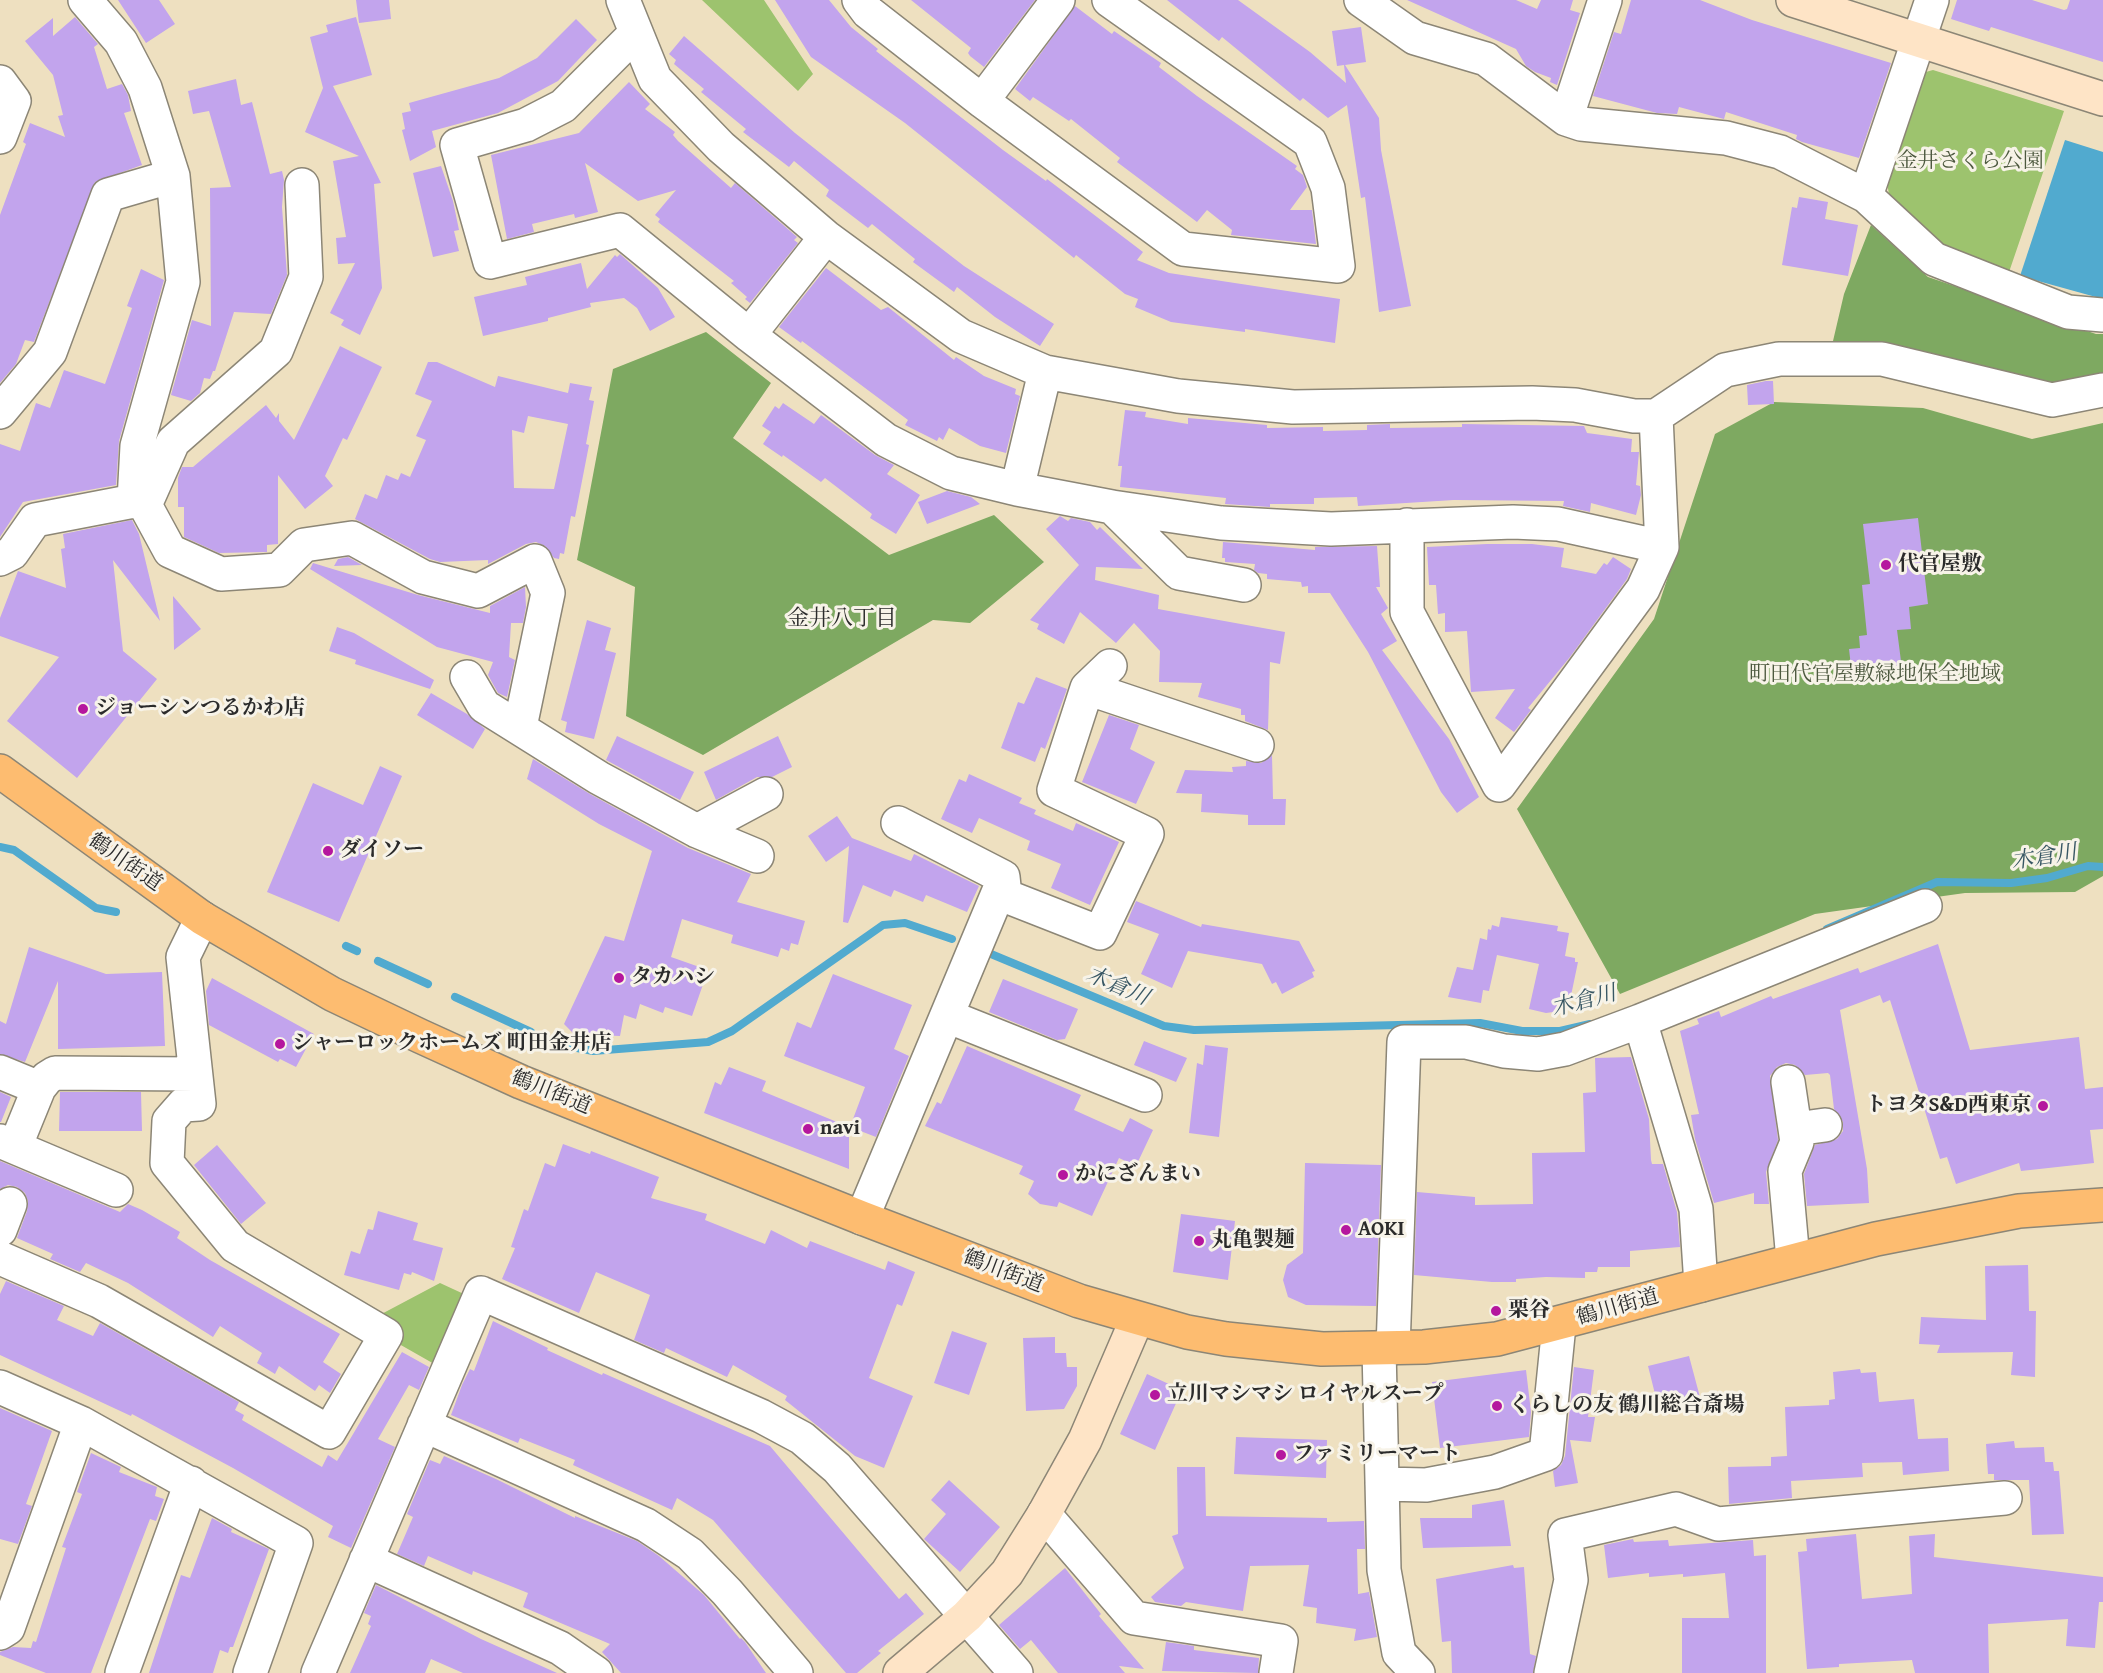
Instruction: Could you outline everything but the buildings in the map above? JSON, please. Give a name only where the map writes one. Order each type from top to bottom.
[{"type":"main road","name":"鶴川街道","points":[[0,771],[202,918],[332,994],[420,1036],[521,1082],[862,1218],[1079,1301],[1187,1332],[1275,1345],[1322,1349],[1386,1348],[1497,1339],[1559,1325],[1793,1260],[1947,1224],[2019,1211],[2103,1205]]},
{"type":"street","points":[[86,0],[121,42],[145,88],[173,176],[183,282],[137,446],[140,503],[170,551],[221,574],[279,570],[304,545],[352,538],[423,577],[478,591],[535,561],[548,593],[520,727]]},
{"type":"street","points":[[623,0],[655,79],[721,147],[826,237],[961,336],[1045,372],[1178,396],[1293,407],[1532,403],[1575,405],[1634,417],[1656,416],[1725,370],[1779,359],[1882,359],[2052,400],[2103,390]]},
{"type":"street","points":[[860,0],[868,12],[982,101],[1183,249],[1338,266],[1328,188],[1310,142],[1109,0]]},
{"type":"street","points":[[982,101],[1058,0]]},
{"type":"street","points":[[1361,0],[1415,38],[1486,59],[1566,119],[1581,124],[1726,138],[1780,152],[1866,196],[1934,259],[2068,312],[2103,315]]},
{"type":"street","points":[[1566,119],[1605,0]]},
{"type":"street","points":[[1792,0],[2103,99]]},
{"type":"street","points":[[1866,196],[1932,0]]},
{"type":"street","points":[[635,34],[563,106],[526,125],[457,145],[490,262],[620,230],[749,335],[886,440],[951,473],[1017,489],[1112,507],[1221,523],[1331,529],[1407,525],[1558,524],[1662,547]]},
{"type":"street","points":[[0,82],[14,101],[0,137]]},
{"type":"street","points":[[0,412],[50,352],[108,195],[173,176]]},
{"type":"street","points":[[140,503],[173,442],[276,351],[306,277],[303,185]]},
{"type":"street","points":[[749,335],[826,237]]},
{"type":"street","points":[[1017,489],[1045,372]]},
{"type":"street","points":[[1407,525],[1407,612],[1499,785],[1643,589],[1662,547],[1656,416]]},
{"type":"street","points":[[1,562],[12,553],[36,520],[140,503]]},
{"type":"street","points":[[1112,507],[1179,573],[1244,585]]},
{"type":"street","points":[[467,677],[484,706],[599,778],[697,831],[757,856]]},
{"type":"street","points":[[862,1218],[998,893],[1100,933],[1147,834],[1054,790],[1098,677],[1239,746]]},
{"type":"street","points":[[697,831],[766,794]]},
{"type":"street","points":[[898,823],[1003,877],[1005,896]]},
{"type":"street","points":[[1418,1673],[1400,1653],[1384,1570],[1382,1484],[1386,1348],[1404,1042],[1466,1042],[1504,1051],[1538,1054],[1565,1048],[1640,1021],[1925,906]]},
{"type":"street","points":[[0,1258],[99,1301],[329,1432],[372,1382],[386,1335],[235,1246],[167,1162],[169,1121],[183,1106],[199,1104],[183,957],[202,918]]},
{"type":"street","points":[[946,1016],[1145,1095]]},
{"type":"street","points":[[1640,1021],[1696,1209],[1701,1285]]},
{"type":"street","points":[[0,1072],[39,1088]]},
{"type":"street","points":[[116,1190],[8,1144],[39,1088],[46,1078],[55,1073],[195,1074]]},
{"type":"street","points":[[1788,1082],[1810,1127],[1797,1142],[1785,1172],[1793,1260]]},
{"type":"street","points":[[318,1673],[481,1293],[761,1416],[802,1438],[837,1468],[1016,1673]]},
{"type":"street","points":[[900,1673],[967,1616],[1007,1573],[1044,1514],[1085,1440],[1137,1319]]},
{"type":"street","points":[[1382,1484],[1426,1485],[1495,1472],[1546,1454],[1559,1325]]},
{"type":"street","points":[[0,1387],[81,1423],[296,1543],[250,1673]]},
{"type":"street","points":[[0,1633],[8,1628],[81,1423]]},
{"type":"street","points":[[424,1425],[646,1525],[681,1548],[727,1592],[796,1673]]},
{"type":"street","points":[[122,1673],[191,1483]]},
{"type":"street","points":[[1551,1673],[1571,1580],[1566,1535],[1676,1509],[1718,1524],[2005,1498]]},
{"type":"street","points":[[1044,1514],[1134,1618],[1281,1641],[1276,1673]]},
{"type":"street","points":[[366,1560],[560,1648],[596,1673]]},
{"type":"green space","points":[[702,0],[764,0],[813,74],[798,91]]},
{"type":"green space","name":"金井さくら公園","points":[[1933,70],[2064,111],[2008,275],[1935,244],[1890,201],[1887,182],[1922,73]]},
{"type":"green space","points":[[1871,225],[1928,277],[2096,334],[2103,334],[2103,376],[2059,384],[1896,346],[1833,341],[1844,294]]},
{"type":"green space","points":[[706,332],[771,383],[733,438],[889,555],[994,515],[1044,562],[970,623],[933,620],[703,755],[626,716],[635,587],[577,560],[613,369]]},
{"type":"green space","name":"町田代官屋敷緑地保全地域","points":[[1774,402],[1923,408],[2032,439],[2103,423],[2103,876],[2075,892],[1965,893],[1815,914],[1620,994],[1517,809],[1654,619],[1715,434]]},
{"type":"green space","points":[[440,1283],[466,1295],[436,1365],[392,1340],[374,1318]]},
{"type":"water","points":[[2065,140],[2103,152],[2103,299],[2020,276]]},
{"type":"waterway","points":[[0,847],[14,850],[96,908],[116,912]]},
{"type":"waterway","name":"木倉川","points":[[1827,929],[1937,882],[2011,883],[2047,878],[2088,866],[2103,867]]},
{"type":"waterway","name":"木倉川","points":[[556,1044],[593,1051],[708,1042],[732,1031],[883,925],[905,923],[952,939]]},
{"type":"waterway","name":"木倉川","points":[[346,946],[357,951]]},
{"type":"waterway","name":"木倉川","points":[[991,954],[1164,1026],[1194,1030],[1480,1023],[1522,1031],[1560,1031],[1590,1024]]},
{"type":"waterway","name":"木倉川","points":[[378,961],[428,984]]},
{"type":"waterway","name":"木倉川","points":[[455,997],[531,1032]]},
{"type":"place","name":"代官屋敷","points":[[1886,565]]},
{"type":"place","name":"ジョーシンつるかわ店","points":[[83,709]]},
{"type":"place","name":"ダイソー","points":[[328,851]]},
{"type":"place","name":"タカハシ","points":[[619,978]]},
{"type":"place","name":"シャーロックホームズ 町田金井店","points":[[280,1044]]},
{"type":"place","name":"トヨタS&D西東京","points":[[2043,1106]]},
{"type":"place","name":"navi","points":[[808,1129]]},
{"type":"place","name":"かにざんまい","points":[[1063,1175]]},
{"type":"place","name":"AOKI","points":[[1346,1230]]},
{"type":"place","name":"丸亀製麺","points":[[1199,1241]]},
{"type":"place","name":"栗谷","points":[[1496,1311]]},
{"type":"place","name":"立川マシマシ ロイヤルスープ","points":[[1155,1395]]},
{"type":"place","name":"くらしの友 鶴川総合斎場","points":[[1497,1406]]},
{"type":"place","name":"ファミリーマート","points":[[1281,1455]]},
{"type":"district","name":"金井八丁目","points":[[842,619]]}]
